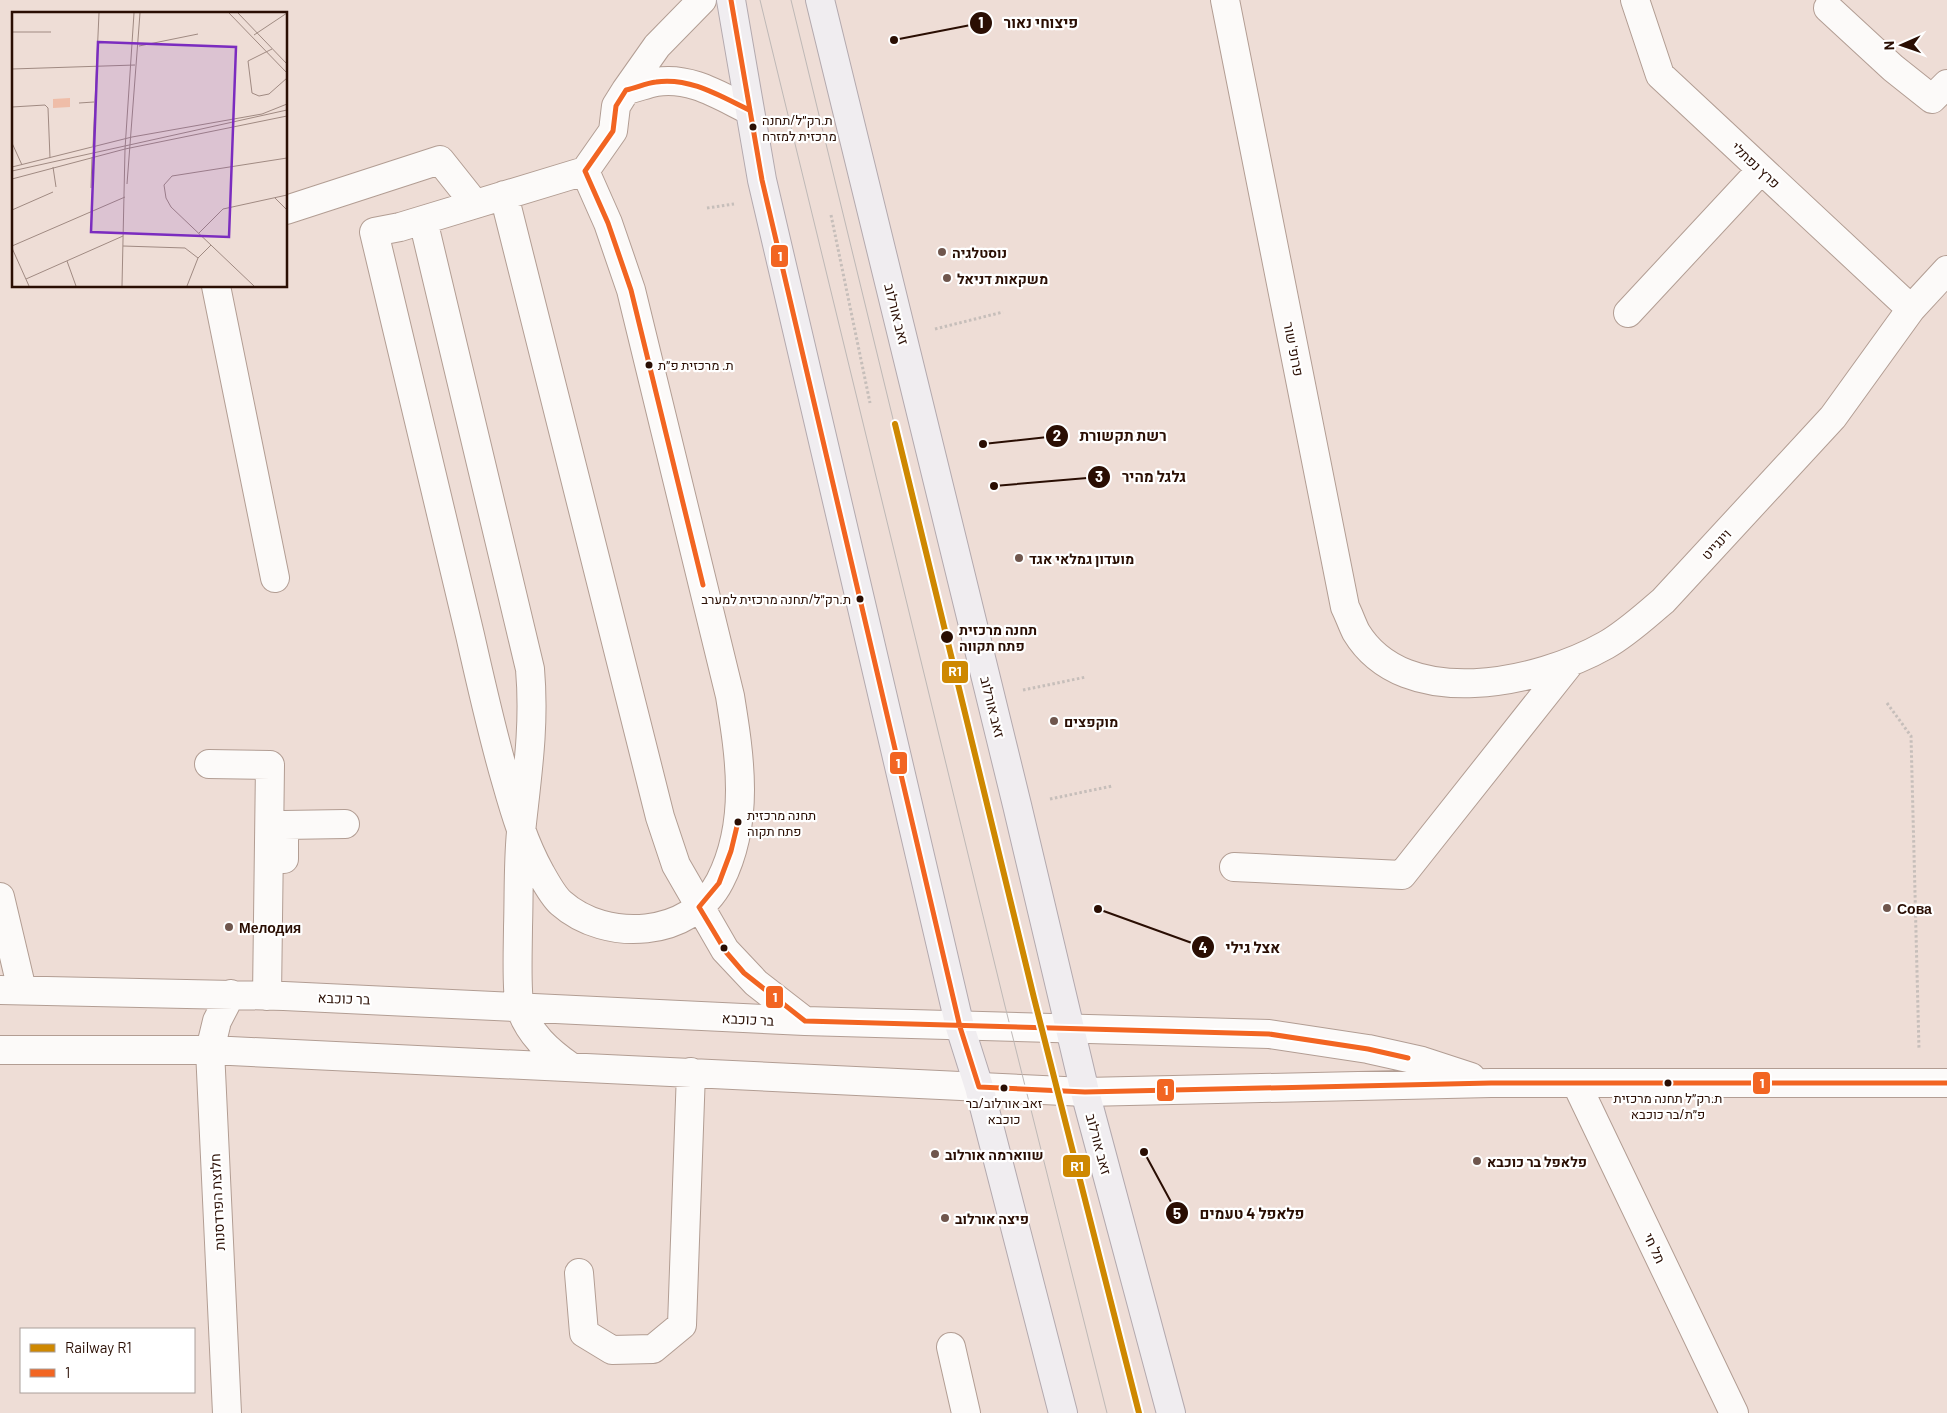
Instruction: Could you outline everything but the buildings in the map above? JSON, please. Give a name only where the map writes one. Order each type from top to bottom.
[{"type":"main road","points":[[732,0],[762,180],[960,1026],[979,1088],[1063,1413]]},
{"type":"main road","name":"זאב אורלוב","points":[[820,0],[1017,805],[1085,1092],[1171,1413]]},
{"type":"street","points":[[585,171],[608,223],[631,290],[730,696],[740,757],[740,808],[731,851],[719,882],[699,907],[686,917],[656,928],[618,928],[588,919],[560,902],[540,873],[521,834],[496,744],[374,232],[423,220],[585,171],[613,131],[616,106],[626,90],[657,46],[702,0]]},
{"type":"street","name":"פרופ' שור","points":[[1226,0],[1346,607],[1356,632],[1371,650],[1405,673]]},
{"type":"street","name":"פרץ נפתלי","points":[[1635,0],[1660,75],[1911,309]]},
{"type":"street","points":[[1828,8],[1893,68],[1932,99],[1947,84]]},
{"type":"street","points":[[626,90],[657,82],[683,82],[706,89],[749,110]]},
{"type":"street","points":[[288,209],[440,160],[475,204]]},
{"type":"street","points":[[1628,313],[1761,170]]},
{"type":"street","points":[[504,195],[660,817],[676,866],[725,950],[738,966],[777,1001],[805,1021]]},
{"type":"street","points":[[423,220],[530,669],[534,707],[531,763],[521,834],[518,944],[520,1006],[532,1031],[549,1052],[571,1067]]},
{"type":"street","name":"וינגייט","points":[[1405,673],[1435,683],[1472,683],[1521,678],[1570,663],[1608,644],[1636,625],[1663,600],[1834,417],[1911,309],[1947,270]]},
{"type":"street","points":[[216,288],[275,578]]},
{"type":"street","points":[[1234,867],[1402,875],[1570,663]]},
{"type":"street","points":[[209,764],[270,765],[276,996]]},
{"type":"street","points":[[276,996],[284,825],[345,824]]},
{"type":"street","points":[[0,897],[11,990]]},
{"type":"street","name":"בר כוכבא","points":[[11,990],[230,994],[520,1006],[805,1021],[1269,1034],[1368,1049],[1422,1061],[1491,1083]]},
{"type":"street","name":"חלוצת הפרדסנות","points":[[227,1413],[210,1050],[217,1021],[230,994]]},
{"type":"street","name":"בר כוכבא","points":[[0,1050],[210,1050],[1085,1092],[1576,1082],[1947,1083]]},
{"type":"street","points":[[579,1274],[584,1333],[612,1350],[653,1349],[682,1325],[691,1072]]},
{"type":"street","name":"תל חי","points":[[1576,1082],[1734,1413]]},
{"type":"street","points":[[952,1346],[966,1413]]},
{"type":"path","points":[[831,215],[870,402]]},
{"type":"path","points":[[903,337],[1003,312]]},
{"type":"path","points":[[990,697],[1086,677]]},
{"type":"path","points":[[1886,703],[1911,736],[1920,1083]]},
{"type":"path","points":[[1017,805],[1112,786]]},
{"type":"tram line","points":[[760,0],[1005,1006],[1107,1413]]},
{"type":"tram line","points":[[791,0],[1034,998],[1139,1413]]},
{"type":"rail line","name":"R1","points":[[895,424],[1034,998],[1139,1413]]},
{"type":"transit line","name":"1","points":[[731,0],[762,180],[960,1027],[979,1087],[1085,1092],[1491,1083],[1947,1083]]},
{"type":"transit line","name":"1","points":[[703,585],[631,290],[608,223],[585,171],[613,131],[616,106],[626,90],[648,83],[681,82],[704,89],[749,110]]},
{"type":"transit line","name":"1","points":[[738,822],[731,851],[719,883],[699,907],[726,952],[744,973],[805,1021],[1269,1034],[1368,1049],[1408,1058]]},
{"type":"place","name":"פיצוחי נאור","points":[[894,40]]},
{"type":"place","name":"ת.רק״ל/תחנה מרכזית למזרח","points":[[753,127]]},
{"type":"place","name":"נוסטלגיה","points":[[942,252]]},
{"type":"place","name":"משקאות דניאל","points":[[947,278]]},
{"type":"place","name":"ת. מרכזית פ״ת","points":[[649,365]]},
{"type":"place","name":"רשת תקשורת","points":[[983,444]]},
{"type":"place","name":"גלגל מהיר","points":[[994,486]]},
{"type":"place","name":"מועדון גמלאי אגד","points":[[1019,558]]},
{"type":"place","name":"ת.רק״ל/תחנה מרכזית למערב","points":[[860,599]]},
{"type":"place","name":"תחנה מרכזית פתח תקווה","points":[[947,637]]},
{"type":"place","name":"מוקפצים","points":[[1054,721]]},
{"type":"place","name":"תחנה מרכזית פתח תקוה","points":[[738,822]]},
{"type":"place","name":"Сова","points":[[1887,908]]},
{"type":"place","name":"אצל גילי","points":[[1098,909]]},
{"type":"place","name":"Мелодия","points":[[229,927]]},
{"type":"place","name":"ת.רק״ל תחנה מרכזית פ״ת/בר כוכבא","points":[[1668,1083]]},
{"type":"place","name":"זאב אורלוב/בר כוכבא","points":[[1004,1088]]},
{"type":"place","name":"פלאפל 4 טעמים","points":[[1144,1152]]},
{"type":"place","name":"שווארמה אורלוב","points":[[935,1154]]},
{"type":"place","name":"פלאפל בר כוכבא","points":[[1477,1161]]},
{"type":"place","name":"פיצה אורלוב","points":[[945,1218]]}]
